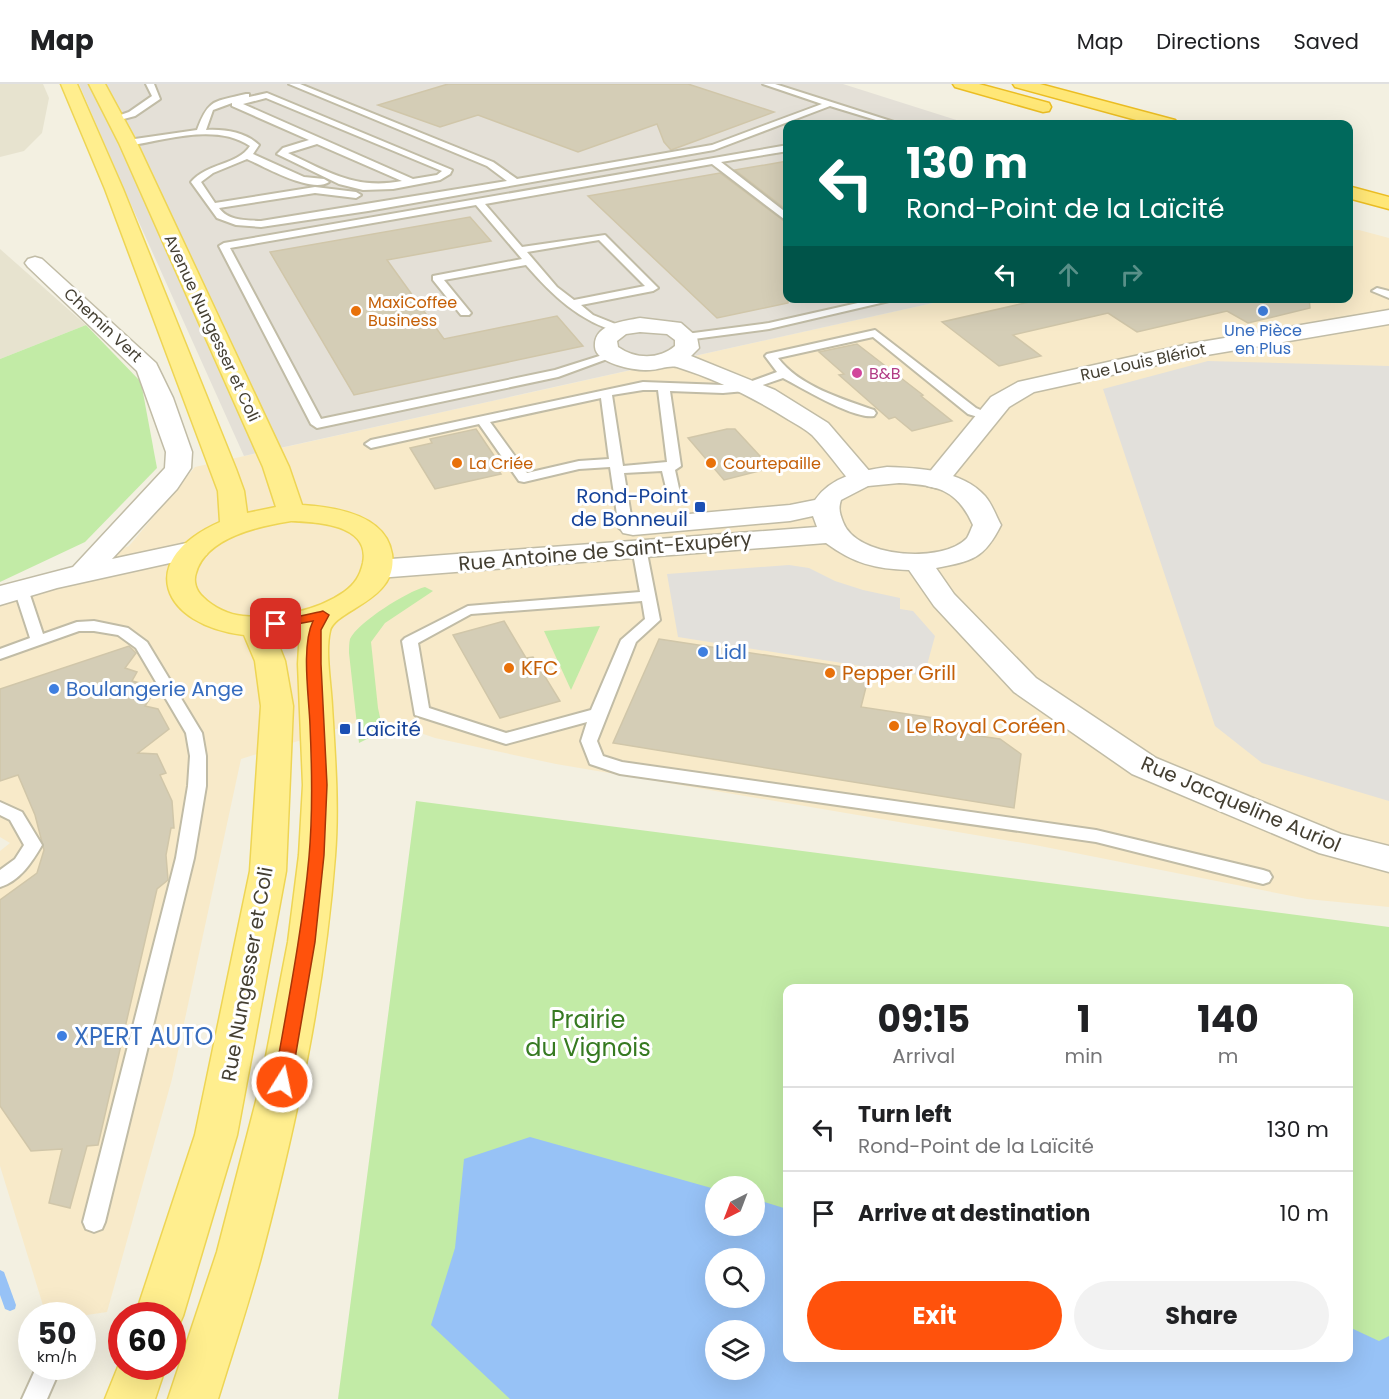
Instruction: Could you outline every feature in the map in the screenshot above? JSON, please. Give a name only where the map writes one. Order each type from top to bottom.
[{"type":"highway","points":[[961,84],[1092,120]]},
{"type":"highway","points":[[1021,84],[1154,120]]},
{"type":"highway","points":[[1353,174],[1389,184]]},
{"type":"highway","points":[[1353,193],[1389,203]]},
{"type":"main road","name":"Avenue Nungesser et Coli","points":[[69,84],[231,491],[234,526]]},
{"type":"main road","name":"Avenue Nungesser et Coli","points":[[97,84],[128,143],[276,467],[291,513]]},
{"type":"main road","points":[[96,148],[128,143]]},
{"type":"main road","points":[[291,513],[322,514],[349,522],[368,534],[378,560],[367,586],[349,602],[323,615],[297,622],[256,626],[236,625],[208,616],[189,603],[180,586],[181,573],[186,561],[196,549],[213,536],[234,526],[262,517],[291,513]]},
{"type":"main road","points":[[193,1399],[240,1252],[282,1082],[307,942],[317,855],[320,785],[314,664],[315,630],[323,615]]},
{"type":"main road","name":"Rue Nungesser et Coli","points":[[163,1302],[216,1135],[268,871],[277,706],[270,661],[256,626]]},
{"type":"main road","points":[[130,1399],[137,1380]]},
{"type":"street","name":"Chemin Vert","points":[[35,263],[148,368],[161,398],[179,452],[178,468],[168,483],[98,570]]},
{"type":"street","name":"Rue Louis Blériot","points":[[936,480],[1000,402],[1026,387],[1189,351],[1389,317]]},
{"type":"street","points":[[681,347],[642,363],[630,362],[612,355],[605,344],[611,334],[619,329],[640,325],[673,328],[681,347],[819,428],[862,479]]},
{"type":"street","points":[[887,475],[909,475],[936,480],[954,486],[972,498],[982,510],[986,525],[982,538],[968,551],[946,560],[919,564],[889,562],[862,554],[832,534],[825,522],[825,506],[830,498],[844,486],[862,479],[887,475]]},
{"type":"street","name":"Rue Antoine de Saint-Exupéry","points":[[633,538],[825,506]]},
{"type":"street","name":"Rue Antoine de Saint-Exupéry","points":[[378,560],[633,538],[832,534]]},
{"type":"street","points":[[10,593],[98,570],[196,549]]},
{"type":"street","name":"Rue Jacqueline Auriol","points":[[919,564],[944,600],[1025,685],[1144,766],[1332,844],[1389,859]]},
{"type":"street","points":[[98,570],[180,586]]},
{"type":"lane","points":[[115,120],[132,114],[157,97],[150,84]]},
{"type":"lane","points":[[293,84],[490,164],[515,182]]},
{"type":"lane","points":[[767,84],[884,120]]},
{"type":"lane","points":[[200,133],[209,109],[258,93],[447,170],[447,172],[440,177],[375,188],[353,185],[335,179],[282,154],[286,150],[316,141]]},
{"type":"lane","points":[[267,95],[236,106],[411,182]]},
{"type":"lane","points":[[786,120],[829,104]]},
{"type":"lane","points":[[128,143],[200,133],[242,135],[255,145],[253,150],[247,155],[211,168],[196,182],[220,216],[236,222],[261,224],[714,147],[783,121]]},
{"type":"lane","points":[[612,355],[558,373],[317,424],[224,246],[783,149]]},
{"type":"lane","points":[[247,155],[308,182],[335,179]]},
{"type":"lane","points":[[714,161],[783,215]]},
{"type":"lane","points":[[491,174],[502,172]]},
{"type":"lane","points":[[213,206],[315,190],[376,196],[458,180]]},
{"type":"lane","points":[[478,202],[553,289],[589,317],[619,329]]},
{"type":"lane","points":[[520,250],[601,237],[653,288],[572,304]]},
{"type":"lane","points":[[465,314],[437,278],[529,261]]},
{"type":"lane","points":[[1377,291],[1389,295]]},
{"type":"lane","points":[[681,347],[874,303]]},
{"type":"lane","points":[[870,413],[838,402],[784,374],[771,356],[875,333],[972,411],[988,416]]},
{"type":"lane","points":[[371,444],[643,386],[746,387],[784,374]]},
{"type":"lane","points":[[482,419],[524,478],[579,465],[674,466],[664,388]]},
{"type":"lane","points":[[606,393],[617,466],[653,620],[629,640],[598,714],[589,741],[596,760],[620,768],[1096,836],[1263,877]]},
{"type":"lane","points":[[668,466],[673,493]]},
{"type":"lane","points":[[10,593],[38,640]]},
{"type":"lane","points":[[598,714],[506,739],[421,711],[410,641],[468,610],[649,596]]},
{"type":"lane","points":[[0,654],[77,627],[104,627],[123,631],[142,645],[194,733],[198,745],[197,791],[178,886],[94,1222]]},
{"type":"lane","points":[[0,808],[16,816],[33,845],[21,864],[0,880]]},
{"type":"lane","points":[[33,1399],[42,1380]]},
{"type":"shaded area","points":[[0,84],[43,84],[49,98],[42,133],[24,151],[0,157]]},
{"type":"shaded area","points":[[79,84],[843,84],[956,120],[783,120],[783,303],[933,303],[244,456]]},
{"type":"shaded area","points":[[1353,230],[1389,238],[1389,907],[1307,899],[1035,845],[556,764],[435,738],[374,717],[241,759],[172,1079],[107,1312],[96,1314],[96,1302],[42,1302],[0,1166],[0,851],[10,843],[0,837],[0,594],[129,546],[195,467],[933,303],[1353,303]]},
{"type":"shaded area","points":[[0,249],[86,325],[0,359]]},
{"type":"shaded area","points":[[1208,361],[1389,366],[1389,801],[1262,763],[1215,726],[1103,389]]},
{"type":"shaded area","points":[[789,565],[809,568],[835,581],[863,590],[900,598],[900,609],[913,611],[935,636],[924,676],[678,637],[667,574]]},
{"type":"green space","points":[[86,325],[141,382],[157,468],[85,542],[0,582],[0,359]]},
{"type":"green space","points":[[425,587],[433,591],[385,623],[371,642],[378,708],[383,731],[359,743],[349,653],[350,639],[363,624],[384,608],[407,594]]},
{"type":"green space","points":[[600,626],[571,690],[544,631]]},
{"type":"green space","name":"Prairie du Vignois","points":[[416,801],[1389,927],[1389,1399],[338,1399]]},
{"type":"water","points":[[530,1137],[705,1186],[705,1236],[765,1236],[765,1202],[783,1208],[783,1362],[1353,1362],[1353,1329],[1379,1341],[1389,1336],[1389,1399],[510,1399],[431,1325],[455,1248],[464,1159]]},
{"type":"building","points":[[448,84],[688,84],[774,112],[671,150],[664,142],[657,124],[578,152],[478,115],[440,127],[378,105]]},
{"type":"building","points":[[783,162],[783,207],[735,170]]},
{"type":"building","points":[[720,173],[783,220],[783,303],[788,303],[717,318],[588,196]]},
{"type":"building","points":[[470,217],[491,241],[387,260],[444,339],[557,316],[583,346],[354,395],[270,252]]},
{"type":"building","points":[[1025,303],[1310,303],[1310,308],[1248,323],[1227,311],[1137,332],[1108,313],[1013,335],[1041,356],[999,366],[942,322]]},
{"type":"building","points":[[857,344],[923,395],[921,396],[952,421],[912,431],[895,417],[889,419],[839,375],[844,374],[819,352]]},
{"type":"building","points":[[476,429],[495,457],[490,458],[501,474],[435,489],[410,448],[432,443],[430,439]]},
{"type":"building","points":[[735,429],[771,468],[724,480],[688,438]]},
{"type":"building","points":[[504,621],[526,658],[533,657],[560,701],[500,718],[453,635]]},
{"type":"building","points":[[659,639],[870,671],[861,707],[940,719],[938,730],[1000,739],[1021,754],[1014,808],[613,743]]},
{"type":"building","points":[[129,646],[136,653],[125,668],[137,672],[132,681],[144,684],[139,693],[151,697],[145,706],[158,709],[169,729],[138,753],[157,754],[166,773],[160,775],[172,801],[174,828],[171,828],[166,855],[168,880],[157,889],[98,1145],[87,1146],[70,1208],[49,1203],[62,1149],[31,1151],[0,1106],[0,900],[37,873],[44,850],[35,815],[18,775],[0,781],[0,689]]},
{"type":"waterway","points":[[0,1276],[10,1305]]},
{"type":"place","name":"MaxiCoffee Business","points":[[356,311]]},
{"type":"place","name":"Une Pièce en Plus","points":[[1263,311]]},
{"type":"place","name":"B&B","points":[[857,373]]},
{"type":"place","name":"La Criée","points":[[457,463]]},
{"type":"place","name":"Courtepaille","points":[[711,463]]},
{"type":"place","name":"Rond-Point de Bonneuil","points":[[700,507]]},
{"type":"place","name":"Lidl","points":[[703,652]]},
{"type":"place","name":"KFC","points":[[509,668]]},
{"type":"place","name":"Pepper Grill","points":[[830,673]]},
{"type":"place","name":"Boulangerie Ange","points":[[54,689]]},
{"type":"place","name":"Le Royal Coréen","points":[[894,726]]},
{"type":"place","name":"Laïcité","points":[[345,729]]},
{"type":"place","name":"XPERT AUTO","points":[[62,1036]]},
{"type":"route","points":[[276,624],[297,622],[323,615],[315,630],[314,664],[320,785],[317,855],[307,942],[282,1082]]}]
